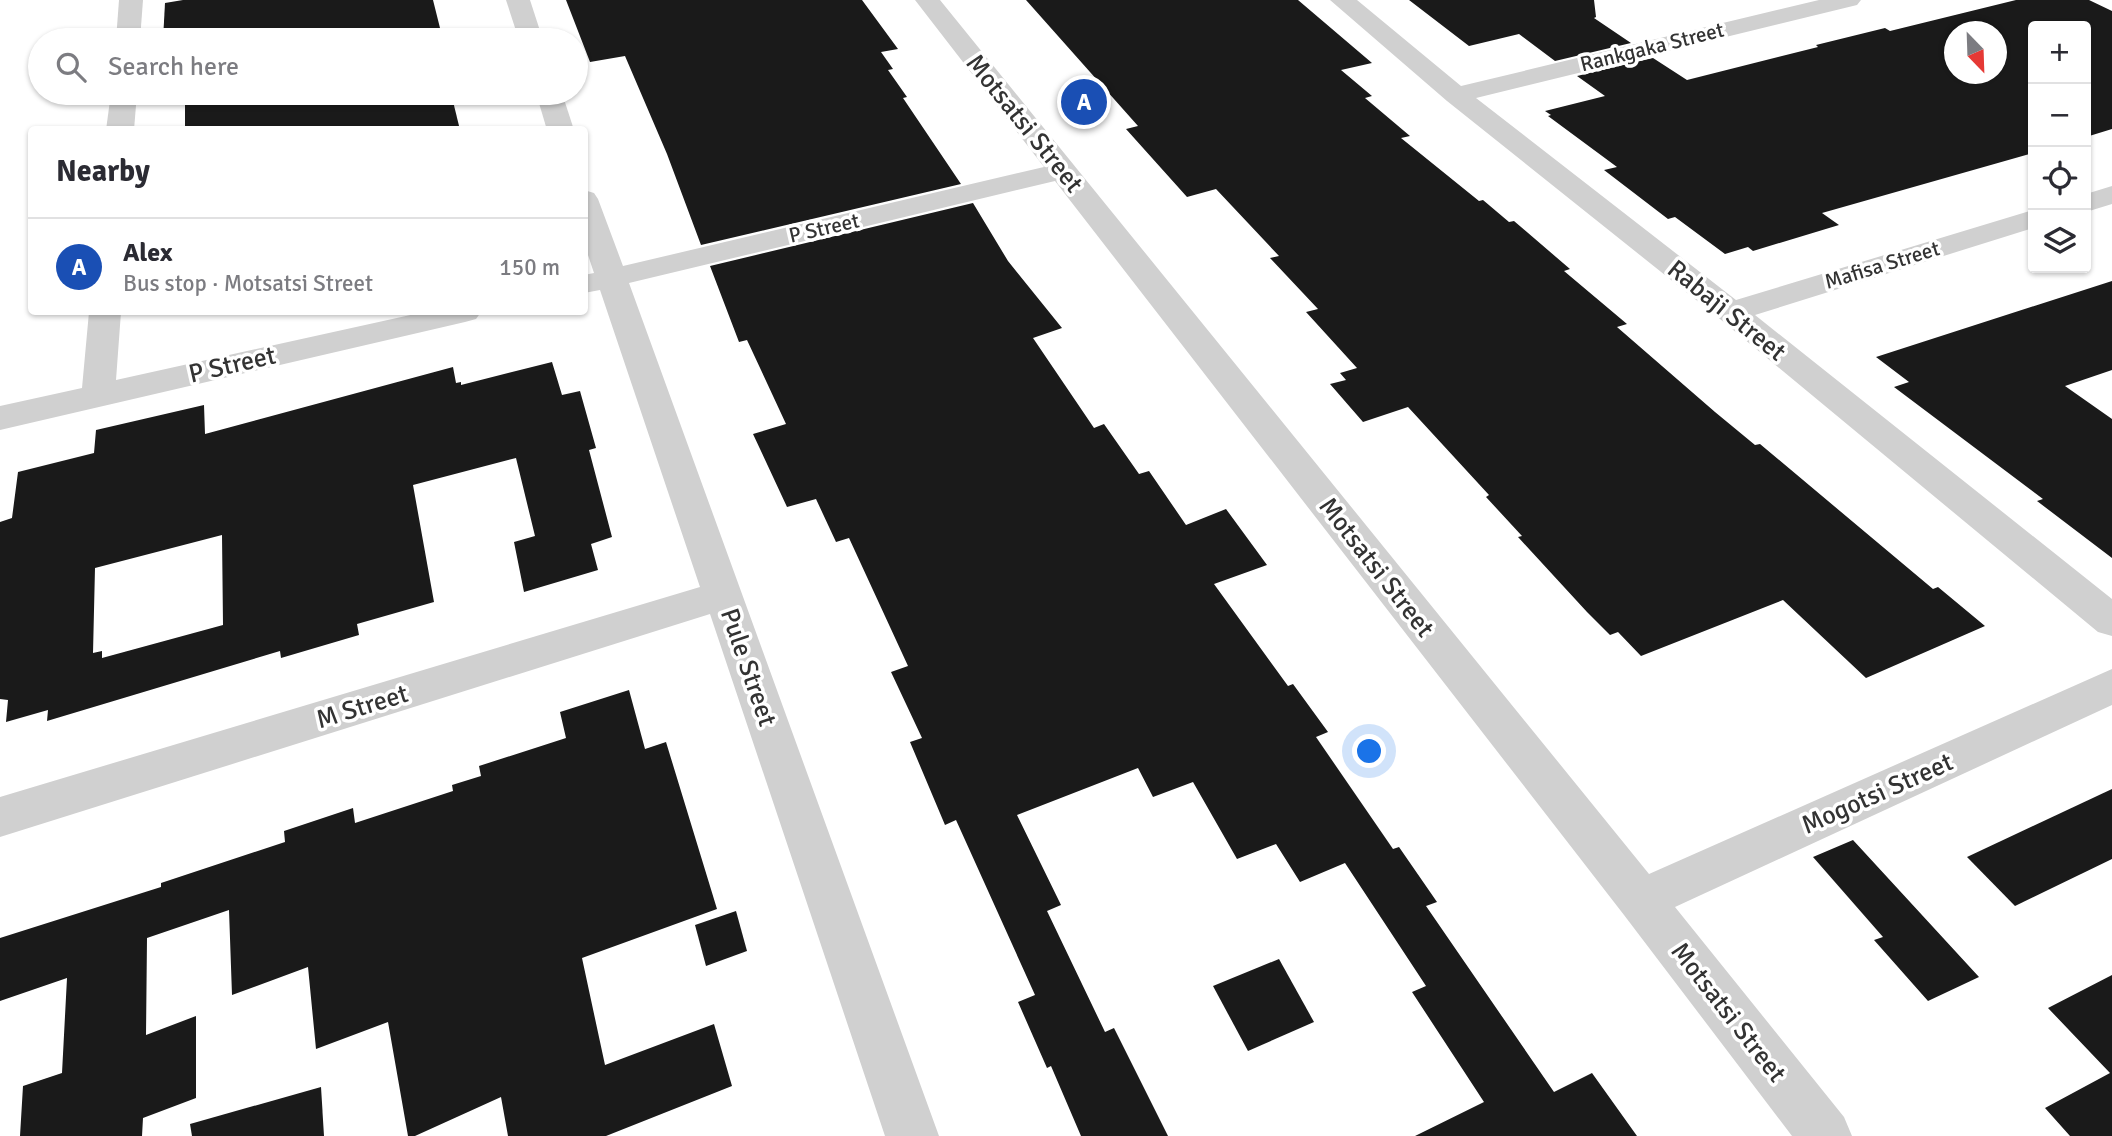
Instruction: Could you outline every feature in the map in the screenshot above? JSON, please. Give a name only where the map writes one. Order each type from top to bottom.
[{"type":"street","points":[[129,28],[131,0]]},
{"type":"street","points":[[518,0],[527,28]]},
{"type":"street","name":"Motsatsi Street","points":[[927,0],[1642,900],[1825,1136]]},
{"type":"street","name":"Rabaji Street","points":[[1342,0],[1455,94],[1731,312],[2112,621]]},
{"type":"street","name":"Rankgaka Street","points":[[1455,94],[1849,0]]},
{"type":"street","points":[[121,126],[123,105]]},
{"type":"street","points":[[553,105],[560,126]]},
{"type":"street","name":"P Street","points":[[598,281],[1063,171]]},
{"type":"street","points":[[2091,201],[2112,195]]},
{"type":"street","name":"Mafisa Street","points":[[1731,312],[2028,221]]},
{"type":"street","name":"Pule Street","points":[[588,223],[598,281],[724,595],[912,1136]]},
{"type":"street","points":[[98,395],[105,315]]},
{"type":"street","name":"P Street","points":[[0,418],[452,315]]},
{"type":"street","name":"M Street","points":[[0,817],[724,595]]},
{"type":"street","name":"Mogotsi Street","points":[[1642,900],[2112,686]]},
{"type":"building","points":[[183,0],[433,0],[440,28],[164,28],[165,3]]},
{"type":"building","points":[[566,0],[862,0],[898,49],[881,52],[893,69],[888,70],[907,97],[903,98],[961,184],[701,245],[667,154],[625,56],[590,62],[588,28],[577,28]]},
{"type":"building","points":[[1026,0],[1298,0],[1372,63],[1341,70],[1372,96],[1365,98],[1410,136],[1401,138],[1479,201],[1483,200],[1509,222],[1514,221],[1570,269],[1564,271],[1627,324],[1617,327],[1715,412],[1755,445],[1760,444],[1933,589],[1938,587],[1985,626],[1866,678],[1783,600],[1641,656],[1618,632],[1610,635],[1587,612],[1518,537],[1522,536],[1486,497],[1489,495],[1408,407],[1363,422],[1330,384],[1346,380],[1340,373],[1357,368],[1306,312],[1318,309],[1270,258],[1279,256],[1216,189],[1187,197],[1126,129],[1138,126]]},
{"type":"building","points":[[1409,0],[1594,0],[1594,18],[1631,43],[1555,61],[1519,34],[1469,46]]},
{"type":"building","points":[[2016,0],[2089,0],[2112,11],[2112,129],[2091,135],[2091,21],[2028,21],[2028,154],[1822,213],[1839,225],[1753,251],[1748,247],[1725,254],[1675,217],[1668,219],[1604,170],[1617,167],[1548,116],[1551,115],[1545,111],[1605,96],[1577,76],[1653,58],[1687,80],[1885,28],[1890,31]]},
{"type":"building","points":[[185,105],[454,105],[459,126],[185,126]]},
{"type":"building","points":[[973,203],[1008,261],[1062,328],[1033,338],[1094,428],[1104,424],[1139,474],[1149,471],[1186,525],[1226,509],[1267,565],[1214,584],[1288,686],[1293,684],[1328,732],[1316,737],[1393,849],[1399,847],[1437,902],[1426,906],[1554,1092],[1592,1073],[1637,1136],[1415,1136],[1484,1102],[1412,992],[1426,986],[1345,863],[1300,882],[1276,844],[1237,859],[1193,782],[1153,797],[1138,768],[1017,815],[1061,905],[1047,911],[1105,1032],[1114,1028],[1168,1136],[1081,1136],[1051,1066],[1047,1068],[1018,1002],[1035,995],[956,820],[945,825],[910,742],[922,738],[891,672],[908,666],[849,538],[836,542],[816,499],[787,507],[753,434],[786,424],[747,340],[739,342],[710,266]]},
{"type":"building","points":[[2112,281],[2112,370],[2065,386],[2112,419],[2112,558],[2037,501],[2043,499],[1894,387],[1909,382],[1876,357]]},
{"type":"building","points":[[552,362],[562,395],[580,391],[596,448],[589,450],[612,537],[591,544],[598,570],[524,592],[514,542],[535,536],[516,458],[413,485],[434,602],[357,624],[359,635],[281,658],[280,651],[47,721],[48,710],[6,722],[8,700],[0,699],[0,522],[12,518],[18,472],[94,453],[96,430],[204,405],[205,434],[453,367],[456,383],[461,382],[461,385]],"holes":[[[222,535],[223,625],[102,658],[102,651],[93,653],[95,568]]]},
{"type":"building","points":[[629,690],[645,749],[666,742],[717,909],[582,958],[605,1065],[714,1024],[732,1086],[606,1136],[508,1136],[501,1097],[415,1136],[408,1136],[388,1022],[316,1049],[308,967],[232,995],[229,910],[147,938],[146,1035],[196,1016],[196,1098],[143,1118],[142,1136],[20,1136],[23,1086],[62,1073],[67,978],[0,1001],[0,938],[161,887],[161,883],[285,842],[284,831],[353,808],[355,823],[453,791],[452,785],[481,776],[479,766],[566,738],[560,712]]},
{"type":"building","points":[[2112,789],[2112,859],[2015,906],[1967,857]]},
{"type":"building","points":[[1853,840],[1979,977],[1928,1001],[1874,940],[1883,937],[1813,857]]},
{"type":"building","points":[[736,911],[747,951],[706,966],[695,925]]},
{"type":"building","points":[[1279,959],[1314,1022],[1248,1051],[1213,986]]},
{"type":"building","points":[[2112,975],[2112,1136],[2070,1136],[2045,1108],[2110,1073],[2048,1008]]},
{"type":"building","points":[[321,1087],[324,1136],[192,1136],[190,1124]]},
{"type":"place","name":"Alex","points":[[1084,102]]}]
